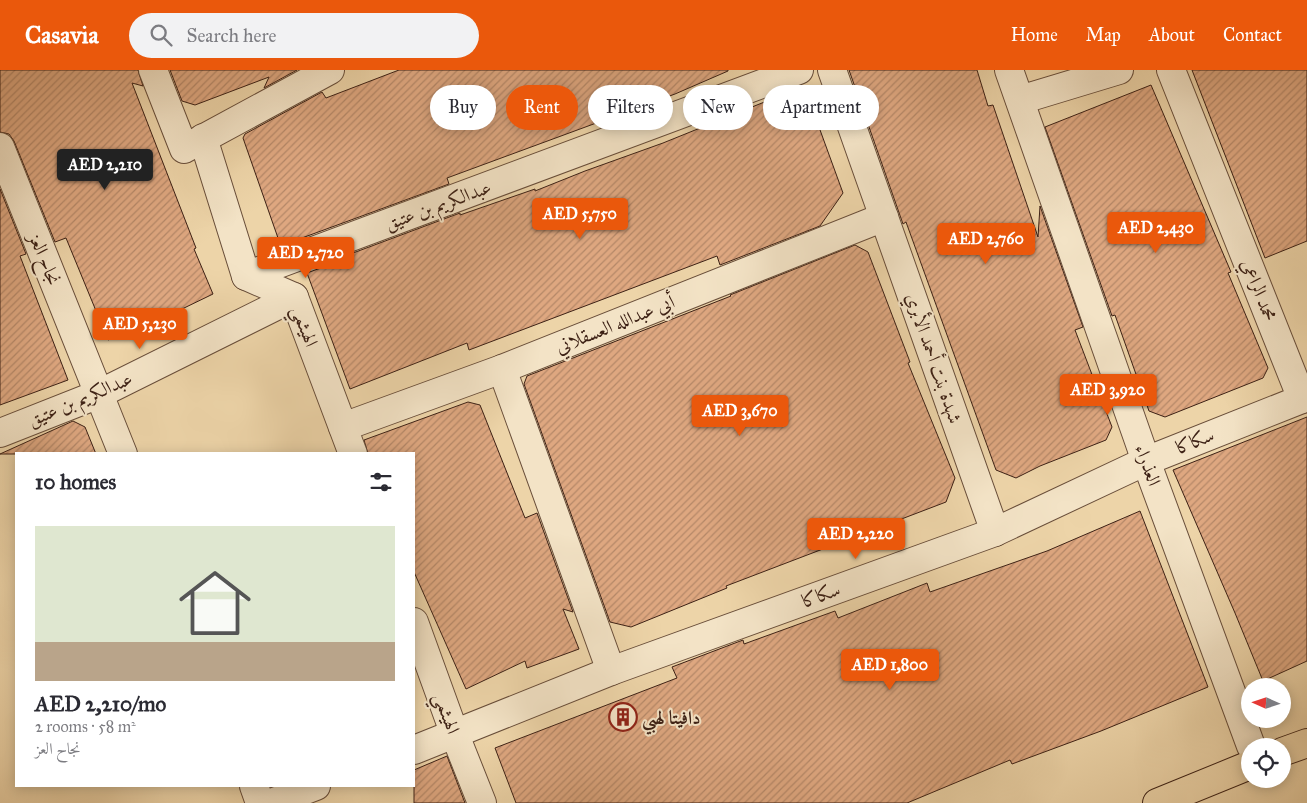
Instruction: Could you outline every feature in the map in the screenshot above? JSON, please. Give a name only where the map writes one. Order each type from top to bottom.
[{"type":"main road","points":[[1291,749],[1307,743]]},
{"type":"main road","points":[[1158,803],[1241,769]]},
{"type":"street","points":[[153,70],[193,144],[246,276]]},
{"type":"street","name":"عبدالكريم بن عتيق","points":[[246,276],[799,70]]},
{"type":"street","name":"شهدة بنت أحمد الأبري","points":[[832,70],[995,532]]},
{"type":"street","name":"العذراء","points":[[1009,70],[1146,461],[1248,738]]},
{"type":"street","points":[[1020,100],[1119,70]]},
{"type":"street","name":"محمد الراعي","points":[[1171,70],[1305,398]]},
{"type":"street","points":[[193,144],[326,71]]},
{"type":"street","name":"نجاح العز","points":[[0,147],[122,452]]},
{"type":"street","name":"أبي عبدالله العسقلاني","points":[[343,427],[502,369],[884,217]]},
{"type":"street","name":"الهيثمي","points":[[246,276],[294,297],[352,452]]},
{"type":"street","name":"عبدالكريم بن عتيق","points":[[0,433],[99,394],[294,297]]},
{"type":"street","points":[[502,369],[611,671]]},
{"type":"street","name":"سكاكا","points":[[415,750],[611,671],[995,532],[1146,461],[1305,398]]},
{"type":"street","name":"الهيثمي","points":[[415,625],[482,803]]},
{"type":"street","points":[[254,787],[260,803]]},
{"type":"street","points":[[271,803],[313,787]]},
{"type":"building","points":[[0,70],[138,70],[143,86],[132,83],[196,248],[194,249],[213,294],[151,324],[108,340],[66,238],[55,242],[14,141],[9,134],[0,132]]},
{"type":"building","points":[[170,70],[297,70],[264,88],[269,77],[195,105],[182,101]]},
{"type":"building","points":[[399,70],[728,70],[696,85],[683,85],[683,91],[673,95],[673,85],[588,85],[588,126],[578,130],[578,85],[506,85],[506,130],[577,130],[447,178],[449,184],[291,242],[278,238],[243,138],[245,134],[322,92],[326,98]]},
{"type":"building","points":[[849,70],[977,70],[988,106],[993,105],[1038,237],[1040,206],[1083,327],[1075,330],[1112,427],[1106,440],[1040,466],[1016,478],[996,470],[906,222],[903,224],[870,130],[879,130],[879,85],[854,85]]},
{"type":"building","points":[[1192,70],[1307,70],[1307,241],[1265,258]]},
{"type":"building","points":[[1151,85],[1231,272],[1228,273],[1268,368],[1263,378],[1165,417],[1149,411],[1115,315],[1112,316],[1045,127]]},
{"type":"building","points":[[763,103],[763,130],[820,130],[843,193],[820,226],[720,265],[717,256],[469,350],[467,343],[350,389],[307,273],[342,260],[337,259],[460,213],[460,215],[535,189],[535,191],[695,130],[753,130],[753,107]]},
{"type":"building","points":[[0,189],[26,254],[20,256],[68,380],[0,405]]},
{"type":"building","points":[[855,245],[868,252],[910,362],[908,363],[955,478],[946,502],[726,586],[727,588],[631,627],[610,622],[524,384],[527,376]]},
{"type":"building","points":[[468,402],[480,405],[525,518],[537,513],[573,612],[563,609],[579,649],[527,668],[525,661],[466,689],[415,574],[415,452],[367,452],[364,440]]},
{"type":"building","points":[[1307,417],[1307,661],[1270,678],[1262,678],[1173,470]]},
{"type":"building","points":[[73,421],[85,427],[95,452],[15,452],[15,454],[0,454]]},
{"type":"building","points":[[1140,511],[1208,687],[1101,731],[1012,764],[1010,760],[907,803],[516,803],[495,748],[677,678],[672,667],[743,640],[744,644],[835,611],[838,618],[927,583],[930,592],[1047,551]]},
{"type":"building","points":[[447,756],[465,803],[414,803],[415,770]]},
{"type":"place","name":"دافيتا لهبي","points":[[623,717]]}]
